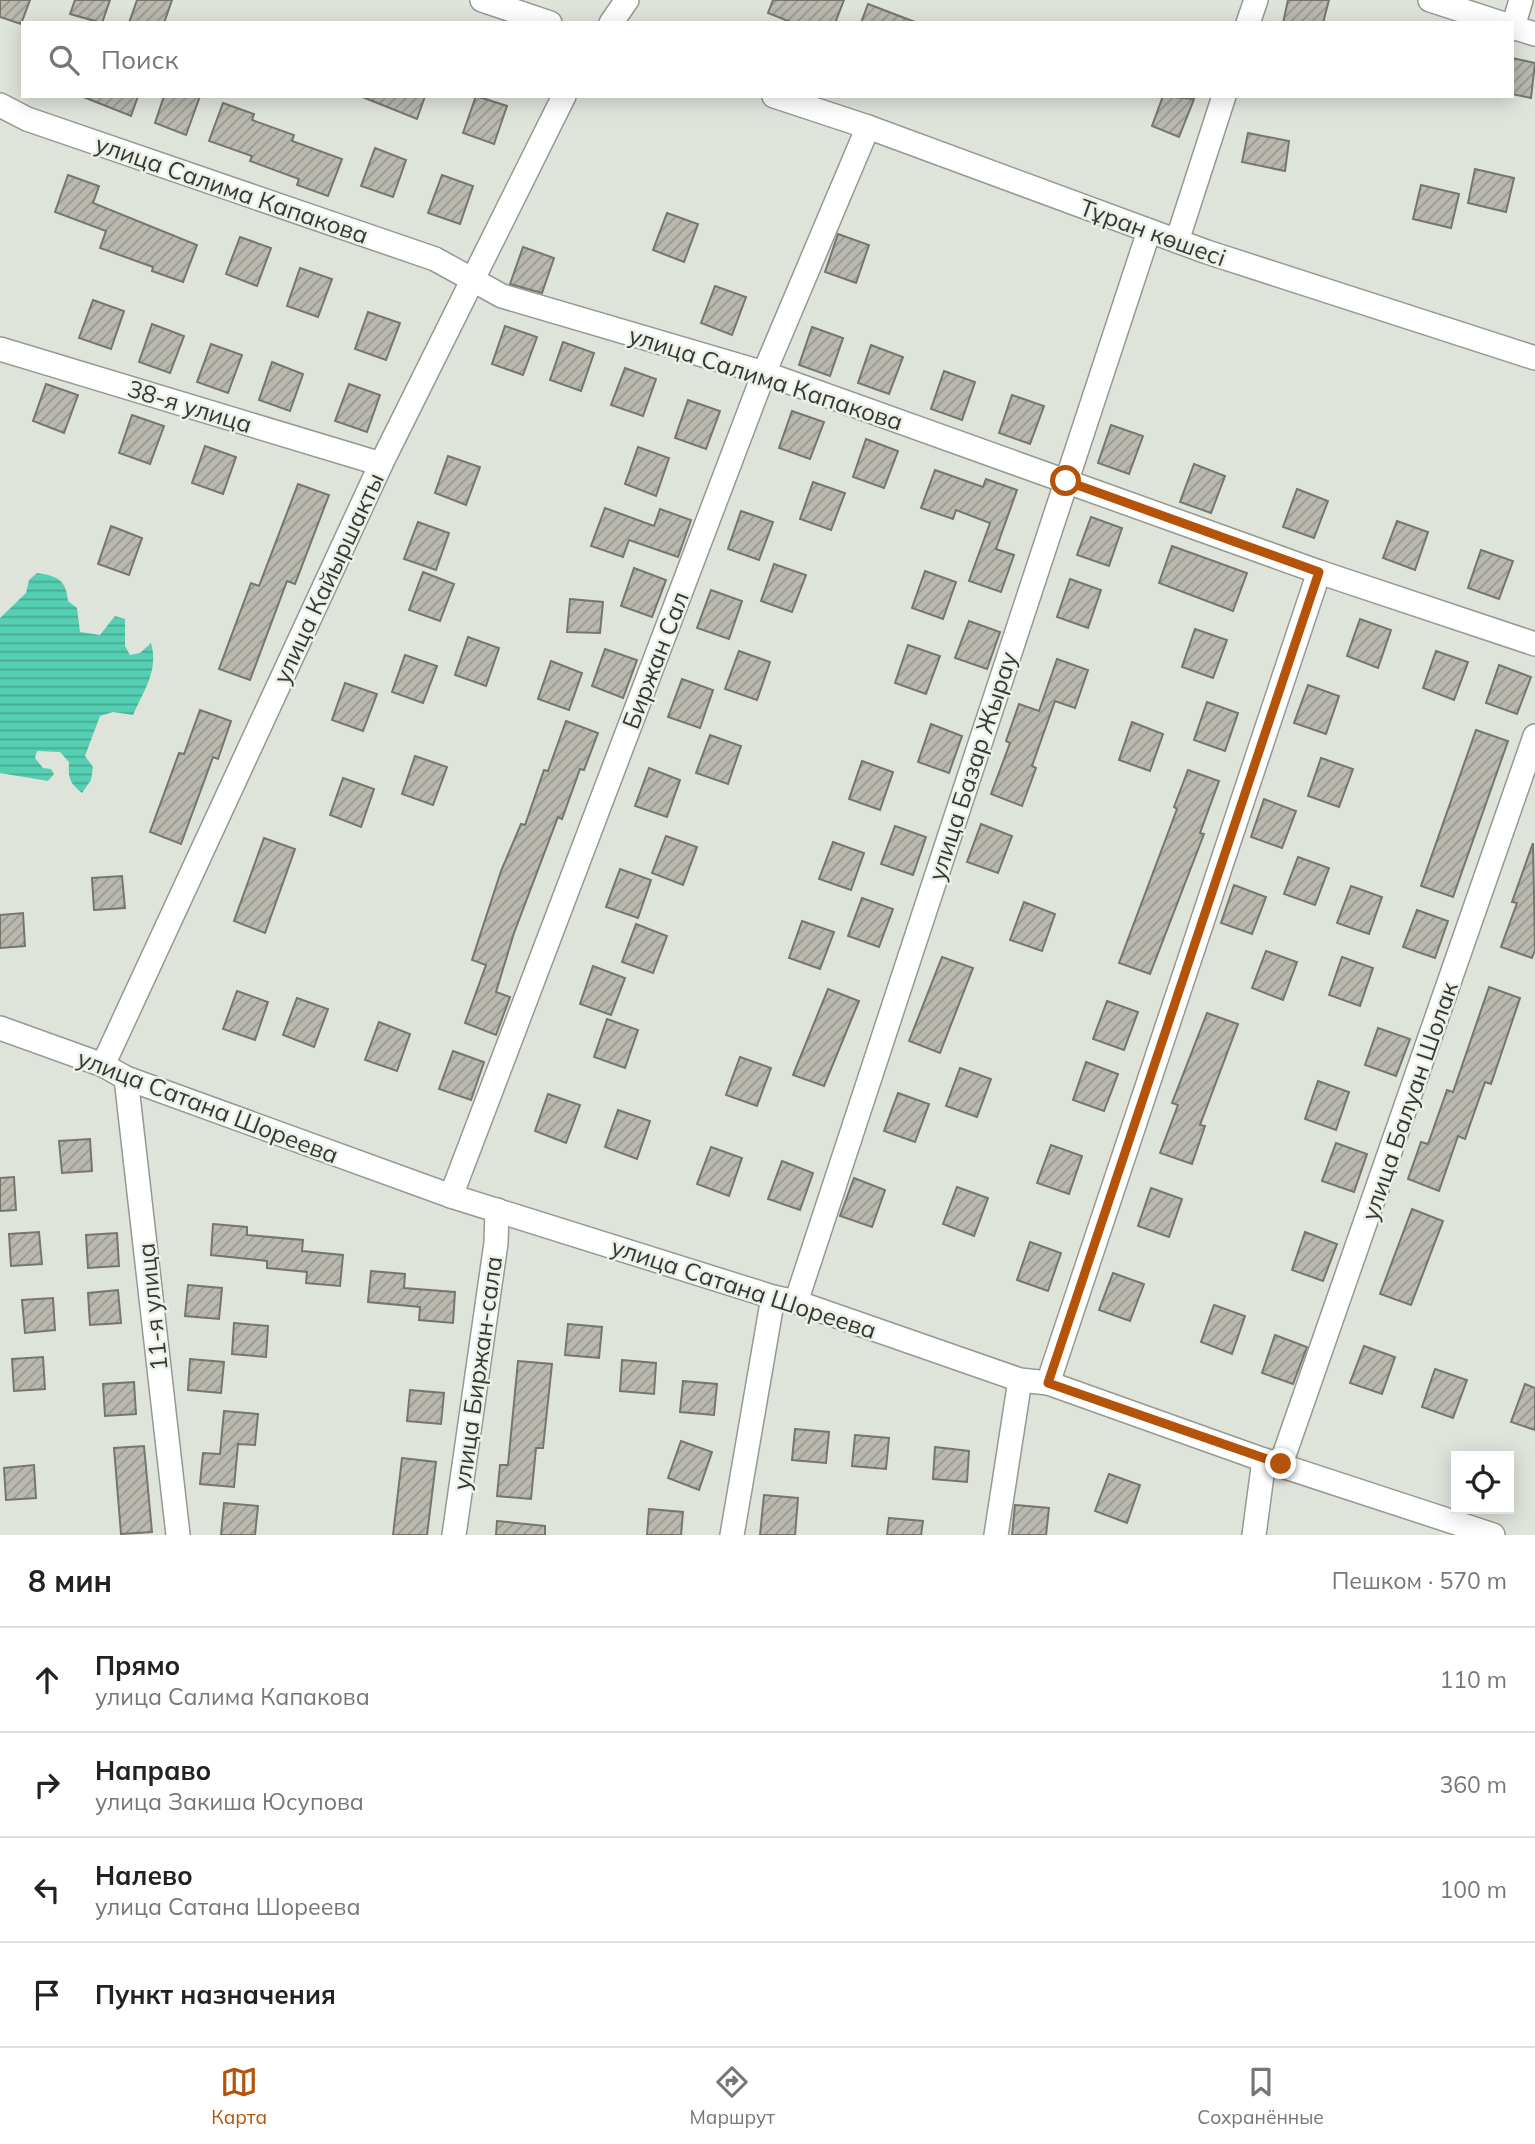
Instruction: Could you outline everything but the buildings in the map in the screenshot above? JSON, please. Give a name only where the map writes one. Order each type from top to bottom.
[{"type":"street","points":[[482,0],[544,21]]},
{"type":"street","points":[[612,21],[627,0]]},
{"type":"street","points":[[1249,21],[1256,0]]},
{"type":"street","points":[[1430,0],[1494,21]]},
{"type":"street","points":[[1514,24],[1521,0]]},
{"type":"street","points":[[1514,27],[1535,34]]},
{"type":"street","name":"улица Кайыршакты","points":[[103,1065],[381,464],[563,98]]},
{"type":"street","name":"Тұран көшесі","points":[[780,98],[868,127],[1177,241],[1535,358]]},
{"type":"street","points":[[1177,241],[1223,98]]},
{"type":"street","name":"улица Салима Капакова","points":[[0,105],[27,119],[435,259],[474,278],[502,296],[764,373],[1319,572],[1535,644]]},
{"type":"street","name":"Биржан Сал","points":[[452,1196],[764,373],[868,127]]},
{"type":"street","name":"улица Базар Жырау","points":[[796,1302],[1149,231]]},
{"type":"street","name":"38-я улица","points":[[0,349],[381,464]]},
{"type":"street","points":[[1048,1383],[1319,572]]},
{"type":"street","name":"улица Балуан Шолак","points":[[1254,1535],[1273,1462],[1535,736]]},
{"type":"street","name":"улица Сатана Шореева","points":[[0,1028],[103,1065],[126,1078],[452,1196],[772,1297],[796,1302],[1020,1380],[1048,1383],[1493,1535]]},
{"type":"street","name":"11-я улица","points":[[126,1078],[178,1535]]},
{"type":"street","name":"улица Биржан-сала","points":[[454,1535],[494,1256],[497,1210]]},
{"type":"street","points":[[732,1535],[772,1297]]},
{"type":"street","points":[[996,1535],[1020,1380]]},
{"type":"shaded area","points":[[37,573],[55,577],[63,583],[68,601],[77,608],[80,632],[100,635],[115,616],[125,619],[125,646],[130,655],[140,653],[151,643],[152,671],[133,715],[113,712],[100,716],[85,756],[93,767],[91,780],[82,793],[72,783],[69,762],[60,752],[37,751],[35,758],[43,768],[51,769],[54,774],[48,781],[0,773],[0,618],[26,593],[29,580]]},
{"type":"route","points":[[1066,481],[1319,572],[1048,1383],[1281,1464]]}]
